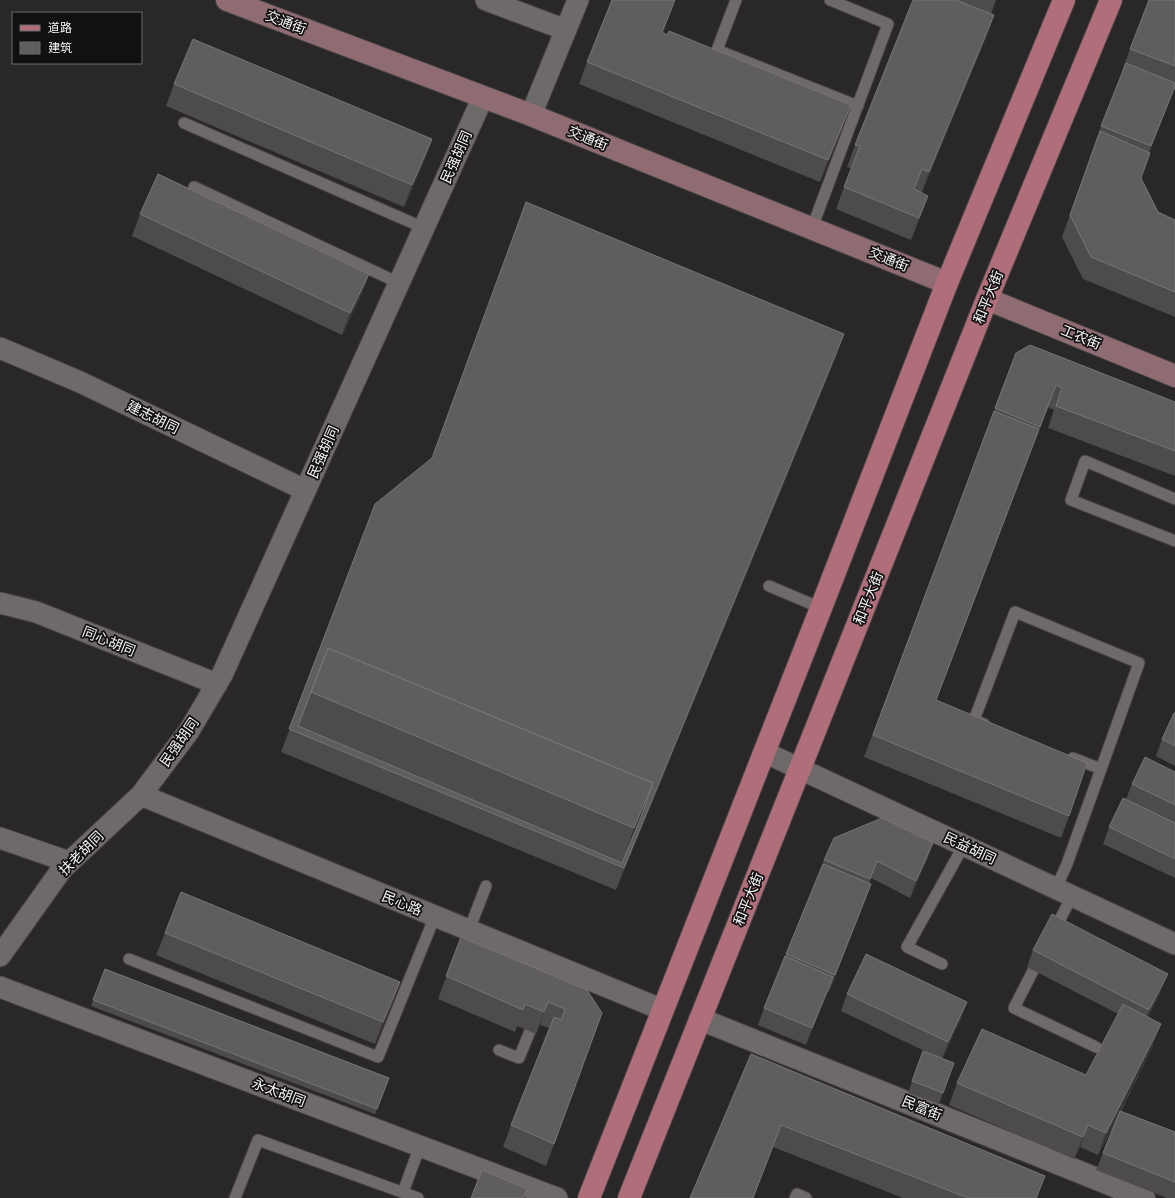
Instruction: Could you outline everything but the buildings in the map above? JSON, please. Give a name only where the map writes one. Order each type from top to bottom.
[{"type":"main road","name":"交通街","points":[[227,0],[530,115],[947,283]]},
{"type":"main road","points":[[588,1198],[821,608],[947,283],[1064,0]]},
{"type":"main road","name":"和平大街","points":[[629,1198],[986,299],[1111,0]]},
{"type":"main road","name":"工农街","points":[[986,299],[1175,376]]},
{"type":"street","points":[[486,0],[566,30]]},
{"type":"street","points":[[530,115],[578,0]]},
{"type":"street","name":"民强胡同","points":[[141,795],[189,731],[222,675],[483,97]]},
{"type":"street","name":"建志胡同","points":[[0,348],[80,382],[305,490]]},
{"type":"street","name":"同心胡同","points":[[0,603],[36,612],[216,684]]},
{"type":"street","name":"民益胡同","points":[[764,752],[1175,944]]},
{"type":"street","name":"扶老胡同","points":[[0,956],[62,869],[141,795]]},
{"type":"street","name":"民心路","points":[[141,795],[469,930],[556,970],[663,1010]]},
{"type":"street","points":[[0,838],[69,862]]},
{"type":"street","name":"永太胡同","points":[[0,987],[557,1198]]},
{"type":"street","name":"民富街","points":[[700,1018],[1144,1198]]},
{"type":"lane","points":[[736,0],[718,50],[858,106]]},
{"type":"lane","points":[[812,228],[888,24],[830,0]]},
{"type":"lane","points":[[184,123],[424,228]]},
{"type":"lane","points":[[194,187],[399,283]]},
{"type":"lane","points":[[1175,499],[1085,462],[1071,500],[1175,541]]},
{"type":"lane","points":[[769,586],[821,608]]},
{"type":"lane","points":[[997,728],[974,720],[1015,612],[1140,663],[1067,864],[1064,892],[1048,941],[1014,1008],[1096,1047]]},
{"type":"lane","points":[[1064,754],[1101,769]]},
{"type":"lane","points":[[942,964],[907,947],[964,845]]},
{"type":"lane","points":[[469,930],[486,886]]},
{"type":"lane","points":[[129,959],[378,1057],[435,916]]},
{"type":"lane","points":[[499,1050],[519,1058],[540,1009]]},
{"type":"lane","points":[[235,1198],[258,1140],[418,1198]]},
{"type":"lane","points":[[403,1192],[420,1146]]},
{"type":"lane","points":[[795,1198],[797,1194],[806,1198]]}]
